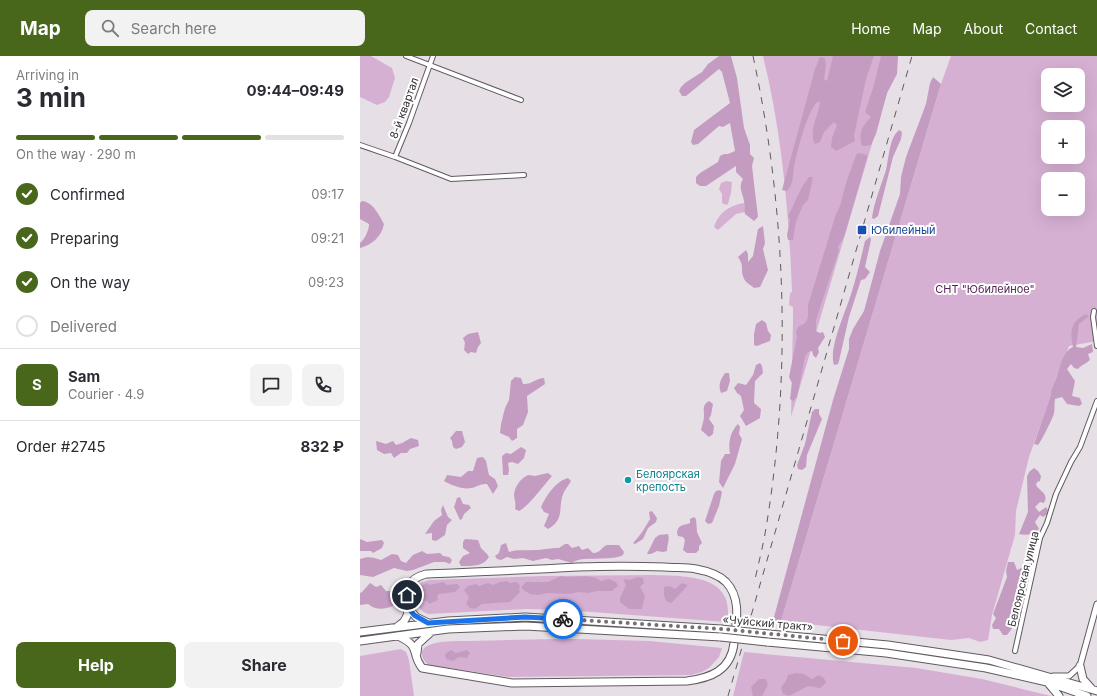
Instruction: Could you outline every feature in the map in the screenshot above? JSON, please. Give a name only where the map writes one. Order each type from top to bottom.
[{"type":"highway","points":[[397,627],[406,618],[407,589],[410,583],[417,577],[426,574],[626,565],[695,569],[713,574],[727,583],[736,604],[733,649],[731,656],[723,668],[717,673],[704,679],[512,683],[426,670],[419,664],[417,654],[412,644],[398,636]]},
{"type":"highway","points":[[407,606],[416,617],[428,623]]},
{"type":"highway","name":"«Чуйский тракт»","points":[[360,632],[428,623],[525,617],[721,633],[767,642],[917,658],[1049,679],[1095,690]]},
{"type":"highway","name":"«Чуйский тракт»","points":[[360,641],[448,629],[525,626],[769,634],[888,645],[989,660],[1049,679],[1087,696]]},
{"type":"highway","points":[[417,654],[420,641],[430,632]]},
{"type":"highway","points":[[1080,666],[1082,679],[1095,690]]},
{"type":"highway","points":[[1049,679],[1060,696]]},
{"type":"street","points":[[406,56],[521,100]]},
{"type":"street","name":"8-й квартал","points":[[395,157],[412,117],[433,56]]},
{"type":"street","points":[[360,145],[451,179],[524,175]]},
{"type":"street","points":[[1094,311],[1093,317],[1097,346]]},
{"type":"street","name":"Белоярская улица","points":[[1015,651],[1040,538],[1047,523],[1056,494],[1080,447],[1097,401]]},
{"type":"street","points":[[1049,679],[1069,676],[1080,666],[1097,604]]},
{"type":"green space","points":[[360,56],[371,56],[392,68],[395,78],[389,97],[385,102],[377,105],[360,97]]},
{"type":"green space","points":[[763,56],[898,56],[791,417],[793,307],[789,305],[790,293],[792,292],[787,203],[780,144],[770,85]]},
{"type":"green space","name":"СНТ \"Юбилейное\"","points":[[951,56],[1097,56],[1097,341],[1069,346],[1029,457],[1016,511],[1015,535],[992,615],[988,640],[980,642],[969,638],[951,640],[781,621],[941,84]]},
{"type":"green space","points":[[726,181],[732,182],[731,193],[728,204],[726,205],[722,203],[722,194],[719,189],[721,183]]},
{"type":"green space","points":[[744,203],[745,212],[736,214],[718,230],[714,227],[718,218],[725,210]]},
{"type":"green space","points":[[652,575],[693,578],[716,586],[724,595],[728,606],[727,622],[564,610],[527,609],[428,614],[423,612],[417,604],[414,595],[417,586],[430,580],[543,576]]},
{"type":"green space","points":[[576,639],[650,641],[722,648],[719,657],[709,668],[691,675],[508,677],[429,665],[424,661],[422,656],[424,648],[427,646],[443,642]]},
{"type":"green space","points":[[401,649],[406,652],[409,660],[414,696],[360,696],[360,656]]},
{"type":"green space","points":[[744,652],[916,668],[982,679],[1051,696],[733,696]]},
{"type":"shaded area","points":[[719,56],[731,56],[737,78],[744,128],[750,145],[750,154],[754,158],[752,166],[758,217],[754,221],[745,214],[741,188],[743,179],[736,172],[736,166],[706,186],[700,186],[696,183],[696,177],[718,162],[720,156],[735,151],[730,123],[723,127],[719,126],[698,144],[693,145],[691,142],[694,130],[730,103],[722,72],[719,69],[686,96],[682,96],[679,91],[685,83],[702,72],[708,64]]},
{"type":"shaded area","points":[[833,56],[874,56],[866,79],[854,136],[855,141],[836,151],[831,147],[832,138],[837,125],[834,122],[824,132],[820,142],[815,144],[813,139],[813,128],[820,101],[816,103],[803,131],[790,188],[787,191],[782,190],[815,69],[820,57],[825,58],[826,66],[824,79],[827,81]]},
{"type":"shaded area","points":[[881,56],[898,56],[897,74],[887,93],[876,134],[871,145],[862,146],[860,137],[861,133],[865,124],[871,117],[865,112],[874,85]]},
{"type":"shaded area","points":[[933,77],[941,84],[781,621],[775,621],[774,617],[833,400],[849,349],[849,339],[864,311],[880,251],[900,194],[901,177],[906,157],[926,104],[930,83]]},
{"type":"shaded area","points":[[899,130],[902,132],[901,139],[893,157],[878,216],[874,219],[872,218],[874,206],[886,170],[891,143]]},
{"type":"shaded area","points":[[858,153],[867,155],[867,158],[844,237],[838,247],[839,250],[816,320],[816,331],[820,333],[823,332],[825,337],[818,348],[819,352],[816,358],[812,351],[808,352],[805,357],[797,397],[793,401],[790,399],[792,383],[789,377],[797,337],[796,331],[799,326],[803,325],[807,321],[808,305],[846,183]]},
{"type":"shaded area","points":[[809,177],[813,177],[808,200],[803,205],[796,222],[793,240],[788,240],[787,235],[790,220],[788,216],[800,191]]},
{"type":"shaded area","points":[[362,201],[372,206],[384,224],[379,236],[376,239],[369,245],[360,248],[360,243],[364,239],[369,224],[360,219],[360,203]]},
{"type":"shaded area","points":[[763,226],[765,243],[763,249],[768,270],[760,287],[754,288],[746,282],[742,273],[742,265],[738,257],[746,250],[748,254],[748,262],[753,256],[758,229]]},
{"type":"shaded area","points":[[870,237],[871,240],[865,267],[870,272],[865,279],[861,280],[849,317],[839,361],[838,364],[834,365],[834,349],[839,328],[850,299],[865,241]]},
{"type":"shaded area","points":[[1086,314],[1089,316],[1079,324],[1076,347],[1083,348],[1092,344],[1093,352],[1088,354],[1090,360],[1078,369],[1074,368],[1071,364],[1067,369],[1075,381],[1072,396],[1080,398],[1082,404],[1079,406],[1067,404],[1062,397],[1055,399],[1054,413],[1049,425],[1038,445],[1034,444],[1062,360],[1067,352],[1073,347],[1072,328],[1077,320]]},
{"type":"shaded area","points":[[762,320],[766,323],[768,331],[771,335],[770,341],[757,346],[754,345],[754,334],[756,324]]},
{"type":"shaded area","points":[[478,332],[481,343],[476,353],[471,352],[468,354],[464,350],[465,343],[463,338],[468,334]]},
{"type":"shaded area","points":[[760,363],[763,373],[755,381],[754,403],[761,409],[760,418],[746,426],[740,416],[744,410],[741,396],[734,388],[738,383],[746,385],[753,375],[756,365]]},
{"type":"shaded area","points":[[725,373],[729,373],[730,381],[727,391],[721,393],[720,383]]},
{"type":"shaded area","points":[[515,377],[521,378],[523,384],[544,378],[545,384],[527,396],[528,412],[523,425],[517,429],[517,438],[512,441],[509,437],[500,433],[505,408],[509,400],[511,381]]},
{"type":"shaded area","points":[[709,401],[713,404],[709,419],[714,426],[713,434],[709,437],[701,430],[704,420],[704,406]]},
{"type":"shaded area","points":[[815,409],[819,409],[819,414],[822,419],[807,455],[806,467],[802,470],[798,469],[797,465],[805,444],[812,412]]},
{"type":"shaded area","points":[[738,424],[740,427],[739,434],[742,439],[735,464],[723,488],[719,482],[721,461],[725,454],[730,454],[730,438]]},
{"type":"shaded area","points":[[456,431],[462,431],[465,442],[462,447],[456,449],[453,447],[450,438]]},
{"type":"shaded area","points":[[411,438],[418,440],[419,446],[410,449],[407,453],[401,453],[394,458],[391,453],[384,454],[377,450],[376,441],[386,444],[393,441],[396,445]]},
{"type":"shaded area","points":[[521,447],[526,450],[524,458],[518,464],[512,462],[508,463],[508,475],[503,475],[502,456],[506,453],[511,454]]},
{"type":"shaded area","points":[[483,457],[486,461],[489,475],[495,479],[498,486],[493,494],[487,484],[482,484],[471,488],[463,488],[444,481],[447,475],[461,477],[468,471],[473,471],[477,458]]},
{"type":"shaded area","points":[[1034,468],[1041,476],[1040,481],[1037,482],[1036,485],[1045,495],[1044,503],[1040,502],[1035,507],[1039,512],[1046,507],[1048,510],[1047,514],[1043,517],[1040,515],[1035,522],[1039,529],[1037,531],[1027,535],[1022,535],[1019,534],[1028,512],[1027,476]]},
{"type":"shaded area","points":[[548,473],[552,476],[532,500],[519,511],[515,509],[514,493],[520,481],[528,475],[535,476]]},
{"type":"shaded area","points":[[568,478],[571,481],[562,497],[559,517],[554,525],[548,529],[544,526],[549,514],[544,512],[541,507],[546,498],[559,482]]},
{"type":"shaded area","points":[[720,490],[722,492],[719,506],[712,523],[708,524],[705,521],[714,494],[716,491]]},
{"type":"shaded area","points":[[460,497],[463,504],[469,505],[471,508],[460,520],[454,507],[457,498]]},
{"type":"shaded area","points":[[443,505],[448,517],[452,520],[447,525],[445,535],[436,541],[432,540],[432,533],[425,534],[434,521],[442,515],[441,510]]},
{"type":"shaded area","points":[[652,511],[657,518],[656,522],[648,528],[643,539],[635,544],[633,543],[646,526],[650,519],[649,512]]},
{"type":"shaded area","points":[[694,517],[696,519],[697,532],[702,543],[696,553],[687,553],[683,550],[685,540],[683,537],[678,536],[677,533],[678,528],[690,523],[690,519]]},
{"type":"shaded area","points":[[668,534],[669,538],[667,551],[657,551],[647,554],[655,538],[659,535]]},
{"type":"shaded area","points":[[360,539],[367,542],[382,540],[384,543],[382,548],[373,553],[371,551],[360,551]]},
{"type":"shaded area","points":[[465,539],[478,540],[481,548],[489,557],[484,563],[461,566],[459,562],[463,556],[470,553],[463,548],[463,542]]},
{"type":"shaded area","points":[[506,543],[509,552],[518,550],[559,548],[565,544],[568,544],[572,548],[579,546],[582,550],[588,548],[593,553],[598,552],[607,545],[619,545],[624,552],[623,555],[617,557],[582,559],[572,563],[558,559],[552,560],[546,558],[533,561],[523,558],[514,559],[507,557],[501,560],[497,559],[495,556],[499,553],[501,545]]},
{"type":"shaded area","points":[[422,551],[427,554],[440,553],[452,560],[450,564],[445,562],[434,562],[407,571],[394,568],[373,577],[360,575],[360,559],[370,557],[381,560],[392,554],[398,555],[401,561],[406,563],[413,555]]},
{"type":"shaded area","points":[[1008,562],[1014,562],[1017,570],[1023,567],[1029,574],[1026,584],[1016,597],[1020,602],[1020,607],[1011,631],[1007,635],[1003,635],[999,629],[993,629],[992,625],[996,618],[993,614],[1007,577],[1006,571]]},
{"type":"shaded area","points":[[561,576],[587,576],[597,578],[601,581],[609,579],[616,582],[618,586],[612,591],[597,591],[588,593],[578,592],[570,594],[548,593],[538,595],[530,594],[522,589],[522,586],[526,582],[548,582]]},
{"type":"shaded area","points":[[638,577],[643,578],[644,583],[640,587],[645,596],[642,609],[629,609],[620,602],[620,598],[626,585],[624,581],[625,579],[630,580]]},
{"type":"shaded area","points":[[507,581],[510,583],[516,582],[520,585],[520,592],[510,602],[482,604],[475,609],[470,608],[466,604],[469,597],[464,590],[468,586],[476,584],[479,586],[488,583],[493,585]]},
{"type":"shaded area","points":[[443,582],[447,585],[457,584],[460,587],[455,592],[439,594],[437,596],[438,600],[429,604],[427,601],[418,600],[416,596],[419,587],[427,583],[430,585]]},
{"type":"shaded area","points":[[370,583],[376,587],[381,585],[386,591],[390,591],[395,595],[396,600],[393,606],[380,609],[368,604],[360,605],[360,593]]},
{"type":"shaded area","points":[[682,583],[688,585],[671,603],[666,601],[664,587],[670,586],[675,589]]},
{"type":"shaded area","points":[[451,650],[456,653],[467,650],[470,653],[467,658],[459,657],[453,661],[446,659],[445,654]]},
{"type":"shaded area","points":[[796,673],[804,674],[812,679],[819,675],[824,678],[826,683],[820,688],[808,686],[789,696],[783,694],[781,687],[786,681],[788,675]]},
{"type":"shaded area","points":[[759,679],[766,679],[768,685],[762,696],[753,696],[751,687]]},
{"type":"railway","points":[[753,56],[773,173],[782,291],[780,410],[765,535],[754,584]]},
{"type":"railway","points":[[728,696],[912,56]]},
{"type":"way so far","points":[[563,619],[722,629],[843,641]]},
{"type":"place","name":"Юбилейный","points":[[862,230]]},
{"type":"place","name":"Белоярская крепость","points":[[628,480]]},
{"type":"route","points":[[407,595],[407,606],[414,615],[428,623],[525,617],[563,619]]}]
